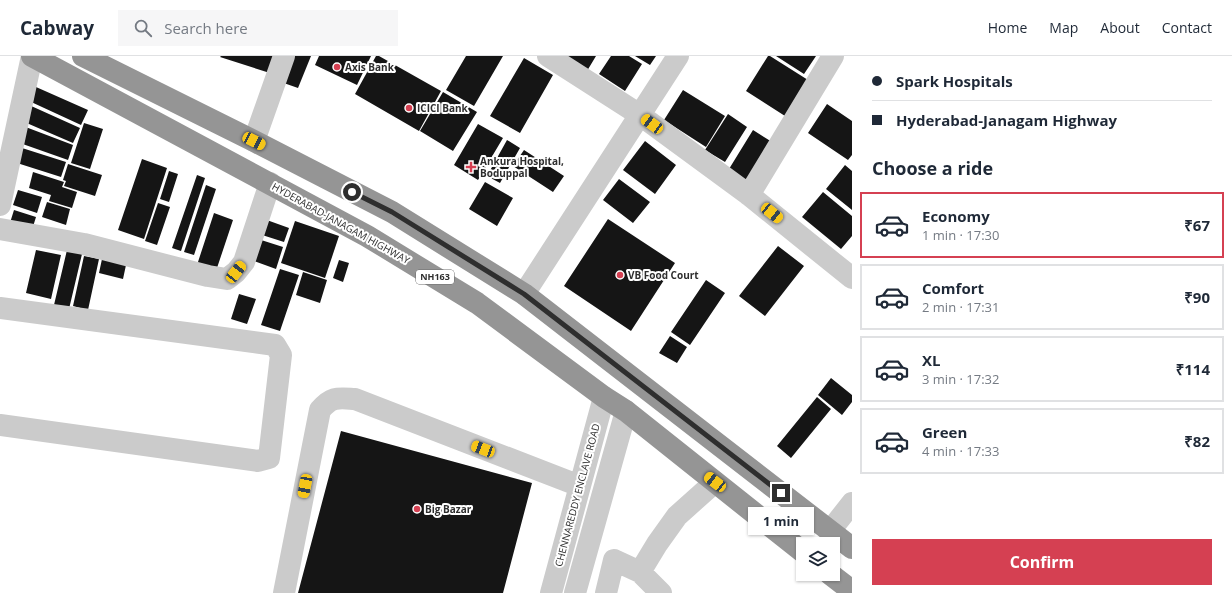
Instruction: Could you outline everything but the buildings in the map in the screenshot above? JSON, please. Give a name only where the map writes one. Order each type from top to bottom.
[{"type":"highway","name":"HYDERABAD-JANAGAM HIGHWAY","points":[[32,56],[368,236],[477,304],[604,397],[626,411],[796,546]]},
{"type":"highway","points":[[83,56],[392,212],[524,294],[852,548]]},
{"type":"highway","points":[[278,188],[299,164]]},
{"type":"highway","points":[[839,581],[852,591]]},
{"type":"street","points":[[0,205],[32,56]]},
{"type":"street","points":[[254,141],[284,56]]},
{"type":"street","points":[[548,56],[640,115],[848,267]]},
{"type":"street","points":[[524,294],[678,56]]},
{"type":"street","points":[[749,195],[833,56]]},
{"type":"street","points":[[0,229],[84,244],[208,276],[227,278],[236,272],[244,262],[278,188]]},
{"type":"street","points":[[0,308],[275,345],[280,354],[269,458],[258,461],[0,425]]},
{"type":"street","name":"CHENNAREDDY ENCLAVE ROAD","points":[[551,593],[604,397]]},
{"type":"street","points":[[284,593],[320,410],[327,402],[339,398],[355,399],[580,486]]},
{"type":"street","points":[[575,593],[626,411]]},
{"type":"street","points":[[640,572],[656,544],[677,516],[715,482]]},
{"type":"street","points":[[830,531],[852,503]]},
{"type":"street","points":[[606,593],[614,560],[640,572],[661,593]]},
{"type":"place","name":"Axis Bank","points":[[337,67]]},
{"type":"place","name":"ICICI Bank","points":[[409,108]]},
{"type":"place","name":"Ankura Hospital, Boduppal","points":[[471,167]]},
{"type":"place","name":"VB Food Court","points":[[620,275]]},
{"type":"place","name":"Big Bazar","points":[[417,509]]},
{"type":"route","points":[[352,192],[392,212],[524,294],[781,493]]}]
